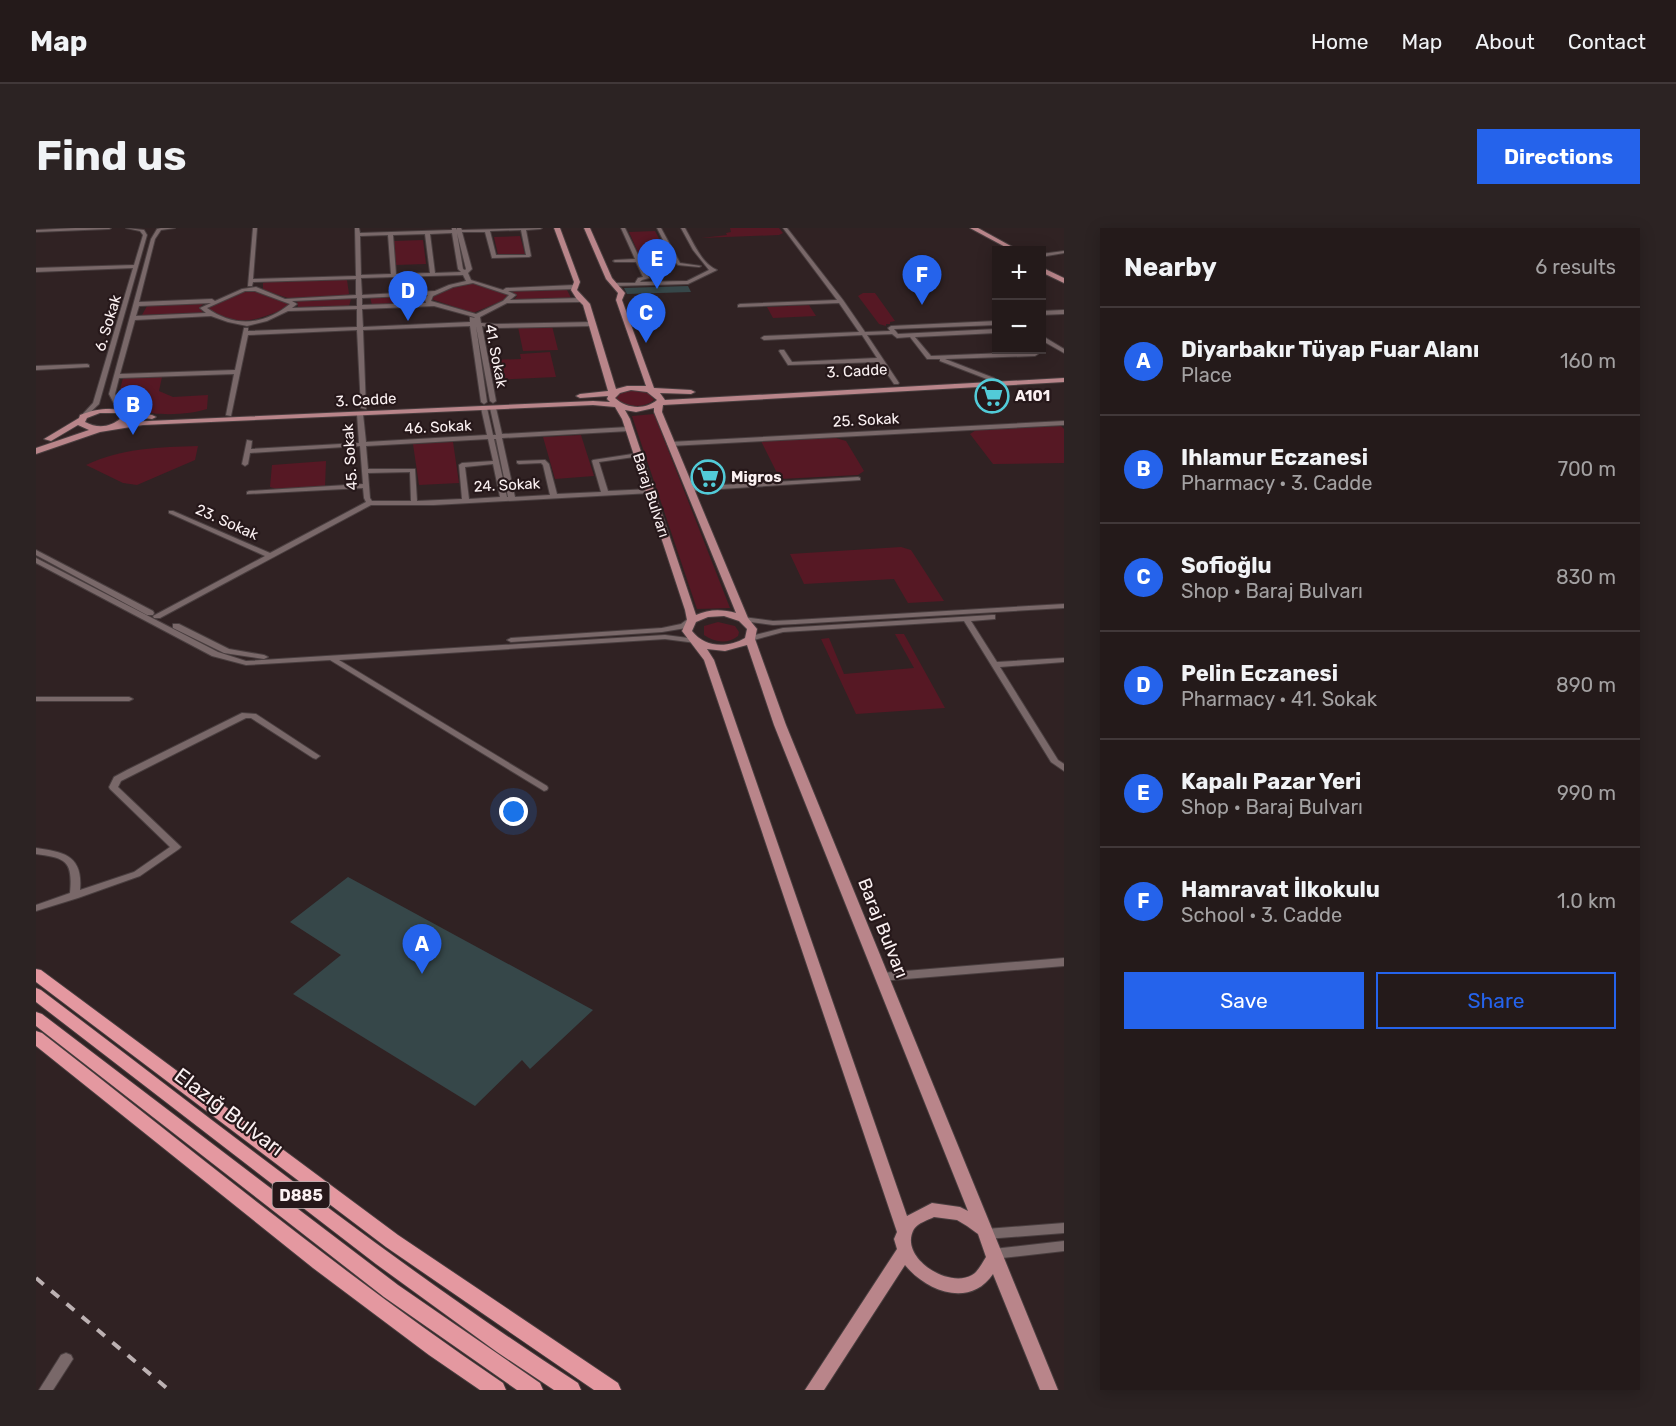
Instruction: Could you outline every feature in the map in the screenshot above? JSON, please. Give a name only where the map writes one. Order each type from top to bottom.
[{"type":"highway","points":[[36,974],[392,1241],[611,1390]]},
{"type":"highway","name":"Elazığ Bulvarı","points":[[36,994],[383,1258],[504,1346],[572,1390]]},
{"type":"highway","name":"D885","points":[[36,1018],[392,1292],[533,1390]]},
{"type":"highway","points":[[36,1037],[316,1260],[439,1352],[496,1390]]},
{"type":"main road","points":[[557,228],[576,282],[578,297],[586,304],[614,393]]},
{"type":"main road","points":[[587,228],[609,279],[622,292],[619,300],[651,390]]},
{"type":"main road","points":[[967,228],[1001,246]]},
{"type":"main road","points":[[973,228],[1007,246]]},
{"type":"main road","points":[[1046,270],[1064,279]]},
{"type":"main road","name":"3. Cadde","points":[[489,405],[614,393],[626,388],[675,393],[1064,378]]},
{"type":"main road","name":"3. Cadde","points":[[36,451],[101,429],[143,423],[489,405],[592,403],[641,409],[659,403],[1064,378]]},
{"type":"main road","name":"Baraj Bulvarı","points":[[651,390],[660,396],[658,412],[670,444],[742,619],[752,628],[750,639],[780,725],[985,1232]]},
{"type":"main road","name":"Baraj Bulvarı","points":[[614,393],[611,399],[618,405],[639,455],[692,620],[687,631],[696,641]]},
{"type":"main road","name":"3. Cadde","points":[[36,444],[82,419],[105,410],[160,417],[362,411]]},
{"type":"main road","points":[[115,426],[126,418],[122,413]]},
{"type":"main road","points":[[82,419],[83,426],[101,429]]},
{"type":"main road","points":[[692,620],[715,613],[742,619]]},
{"type":"main road","points":[[696,641],[705,645],[726,648],[736,647],[750,639]]},
{"type":"main road","points":[[696,641],[709,660],[904,1230]]},
{"type":"main road","points":[[994,1256],[984,1277],[974,1284],[946,1285],[920,1273],[910,1263],[904,1252],[902,1241],[904,1230],[910,1221],[932,1210],[960,1214],[985,1232],[1049,1390]]},
{"type":"main road","points":[[814,1390],[904,1252]]},
{"type":"street","points":[[36,230],[53,228]]},
{"type":"street","points":[[36,230],[109,228]]},
{"type":"street","points":[[128,228],[139,230],[172,228]]},
{"type":"street","points":[[249,290],[255,228]]},
{"type":"street","points":[[357,231],[390,233],[540,228]]},
{"type":"street","points":[[623,228],[646,278],[640,279],[636,284]]},
{"type":"street","points":[[659,228],[675,259],[682,266],[699,266]]},
{"type":"street","points":[[683,228],[694,250],[709,269],[714,270]]},
{"type":"street","points":[[688,228],[715,268],[714,270]]},
{"type":"street","points":[[784,228],[841,302],[896,383]]},
{"type":"street","name":"6. Sokak","points":[[122,413],[112,394],[138,304],[153,239],[162,229]]},
{"type":"street","points":[[250,280],[465,273],[469,268],[457,229]]},
{"type":"street","points":[[487,230],[494,257],[529,256],[523,229]]},
{"type":"street","name":"6. Sokak","points":[[82,419],[96,404],[145,235],[139,230]]},
{"type":"street","name":"45. Sokak","points":[[357,231],[362,411],[368,500]]},
{"type":"street","points":[[427,232],[434,274]]},
{"type":"street","points":[[390,233],[394,275]]},
{"type":"street","points":[[1046,255],[1064,252]]},
{"type":"street","points":[[615,261],[675,259]]},
{"type":"street","points":[[36,270],[136,266]]},
{"type":"street","points":[[615,285],[688,282],[714,270]]},
{"type":"street","points":[[465,273],[469,281]]},
{"type":"street","points":[[287,300],[435,293],[469,281],[502,290],[575,287]]},
{"type":"street","points":[[229,415],[247,324],[214,314],[203,308],[215,301],[249,290],[256,290],[294,304],[286,310]]},
{"type":"street","name":"41. Sokak","points":[[247,324],[286,310],[435,304],[475,316],[505,302],[513,295],[502,290]]},
{"type":"street","points":[[435,293],[428,299],[428,302],[435,304]]},
{"type":"street","points":[[505,302],[581,300]]},
{"type":"street","points":[[138,304],[215,301]]},
{"type":"street","points":[[740,306],[841,302]]},
{"type":"street","points":[[1046,313],[1064,312]]},
{"type":"street","points":[[134,318],[214,314]]},
{"type":"street","name":"41. Sokak","points":[[475,316],[494,437],[508,499]]},
{"type":"street","points":[[992,323],[891,328],[897,336],[992,331]]},
{"type":"street","points":[[246,333],[476,324],[593,324]]},
{"type":"street","points":[[764,338],[893,332]]},
{"type":"street","points":[[911,335],[928,358],[1035,354]]},
{"type":"street","points":[[1046,342],[1064,353]]},
{"type":"street","points":[[783,351],[790,364],[880,360]]},
{"type":"street","points":[[937,358],[992,379]]},
{"type":"street","points":[[36,368],[87,366]]},
{"type":"street","points":[[117,376],[238,372]]},
{"type":"street","name":"25. Sokak","points":[[670,444],[1064,423]]},
{"type":"street","name":"46. Sokak","points":[[247,451],[629,429]]},
{"type":"street","points":[[245,464],[249,441]]},
{"type":"street","points":[[605,493],[595,461],[639,455]]},
{"type":"street","points":[[519,462],[543,461],[546,464],[554,496]]},
{"type":"street","points":[[466,501],[462,465],[491,464]]},
{"type":"street","points":[[366,471],[413,470],[414,503]]},
{"type":"street","points":[[689,489],[858,479]]},
{"type":"street","points":[[249,493],[367,486]]},
{"type":"street","name":"24. Sokak","points":[[368,500],[414,503],[651,491]]},
{"type":"street","points":[[157,616],[271,556],[368,500]]},
{"type":"street","name":"23. Sokak","points":[[171,512],[271,556]]},
{"type":"street","points":[[36,552],[227,651],[257,657],[662,630],[683,627],[692,620]]},
{"type":"street","points":[[36,560],[215,654],[246,663],[665,637],[696,641]]},
{"type":"street","points":[[742,619],[773,623],[1064,606]]},
{"type":"street","points":[[750,639],[783,630],[1064,612]]},
{"type":"street","points":[[966,618],[1055,762],[1064,768]]},
{"type":"street","points":[[333,659],[544,788]]},
{"type":"street","points":[[995,665],[1064,660]]},
{"type":"street","points":[[36,699],[129,699]]},
{"type":"street","points":[[36,908],[137,874],[176,847],[112,787],[117,779],[245,715],[253,716],[316,756]]},
{"type":"street","points":[[36,851],[65,856],[71,861],[77,880],[75,896]]},
{"type":"street","points":[[881,977],[1064,963]]},
{"type":"street","points":[[985,1232],[1064,1228]]},
{"type":"street","points":[[994,1256],[1064,1246]]},
{"type":"street","points":[[46,1390],[66,1359]]},
{"type":"shaded area","points":[[730,228],[779,228],[783,233],[701,238],[727,235],[726,233],[731,232]]},
{"type":"shaded area","points":[[655,231],[669,258],[641,259],[629,232]]},
{"type":"shaded area","points":[[520,236],[525,254],[498,255],[494,237]]},
{"type":"shaded area","points":[[423,240],[426,264],[395,265],[394,241]]},
{"type":"shaded area","points":[[343,278],[347,280],[349,294],[343,296],[288,298],[263,290],[263,283],[268,281]]},
{"type":"shaded area","points":[[474,283],[509,294],[509,298],[473,313],[431,299],[432,296],[460,284]]},
{"type":"shaded area","points":[[566,288],[571,298],[514,300],[517,296],[512,291]]},
{"type":"shaded area","points":[[249,290],[291,303],[289,307],[277,312],[247,320],[228,318],[205,308]]},
{"type":"shaded area","points":[[863,293],[875,293],[895,321],[886,326],[879,324],[858,296]]},
{"type":"shaded area","points":[[419,295],[422,300],[419,303],[372,305],[370,297]]},
{"type":"shaded area","points":[[351,299],[349,306],[298,307],[297,301],[300,300]]},
{"type":"shaded area","points":[[204,303],[200,307],[203,313],[142,315],[147,306]]},
{"type":"shaded area","points":[[809,305],[816,316],[773,318],[767,307]]},
{"type":"shaded area","points":[[552,326],[558,350],[523,351],[518,327]]},
{"type":"shaded area","points":[[550,352],[556,377],[494,380],[489,360],[521,359],[520,354]]},
{"type":"shaded area","points":[[162,377],[159,391],[173,397],[208,395],[207,409],[160,414],[134,409],[118,397],[123,378]]},
{"type":"shaded area","points":[[631,390],[649,393],[654,400],[645,405],[635,406],[616,400],[615,397],[620,393]]},
{"type":"shaded area","points":[[654,414],[730,608],[697,609],[632,416]]},
{"type":"shaded area","points":[[1061,426],[1064,429],[1064,463],[993,464],[970,434],[976,430]]},
{"type":"shaded area","points":[[581,435],[594,476],[555,479],[543,437]]},
{"type":"shaded area","points":[[836,438],[846,441],[864,471],[858,475],[780,479],[761,441]]},
{"type":"shaded area","points":[[453,442],[459,483],[419,485],[413,444]]},
{"type":"shaded area","points":[[198,446],[195,460],[137,485],[123,483],[86,465],[127,452]]},
{"type":"shaded area","points":[[326,461],[325,487],[276,489],[270,487],[272,465]]},
{"type":"shaded area","points":[[901,547],[911,550],[944,601],[908,603],[894,579],[804,584],[790,554]]},
{"type":"shaded area","points":[[718,622],[735,626],[739,632],[738,636],[721,642],[704,635],[704,626]]},
{"type":"shaded area","points":[[895,634],[904,634],[945,708],[856,714],[821,639],[829,638],[844,674],[914,668]]},
{"type":"building","points":[[688,286],[691,292],[627,294],[624,288]]},
{"type":"building","points":[[348,877],[593,1010],[530,1069],[522,1060],[475,1106],[293,994],[341,955],[290,922]]},
{"type":"railway","points":[[36,1278],[169,1390]]},
{"type":"place","name":"Kapalı Pazar Yeri","points":[[657,289]]},
{"type":"place","name":"Hamravat İlkokulu","points":[[922,305]]},
{"type":"place","name":"Pelin Eczanesi","points":[[408,321]]},
{"type":"place","name":"Sofioğlu","points":[[646,343]]},
{"type":"place","name":"A101","points":[[992,396]]},
{"type":"place","name":"Ihlamur Eczanesi","points":[[133,435]]},
{"type":"place","name":"Migros","points":[[708,477]]},
{"type":"place","name":"Diyarbakır Tüyap Fuar Alanı","points":[[422,974]]}]
